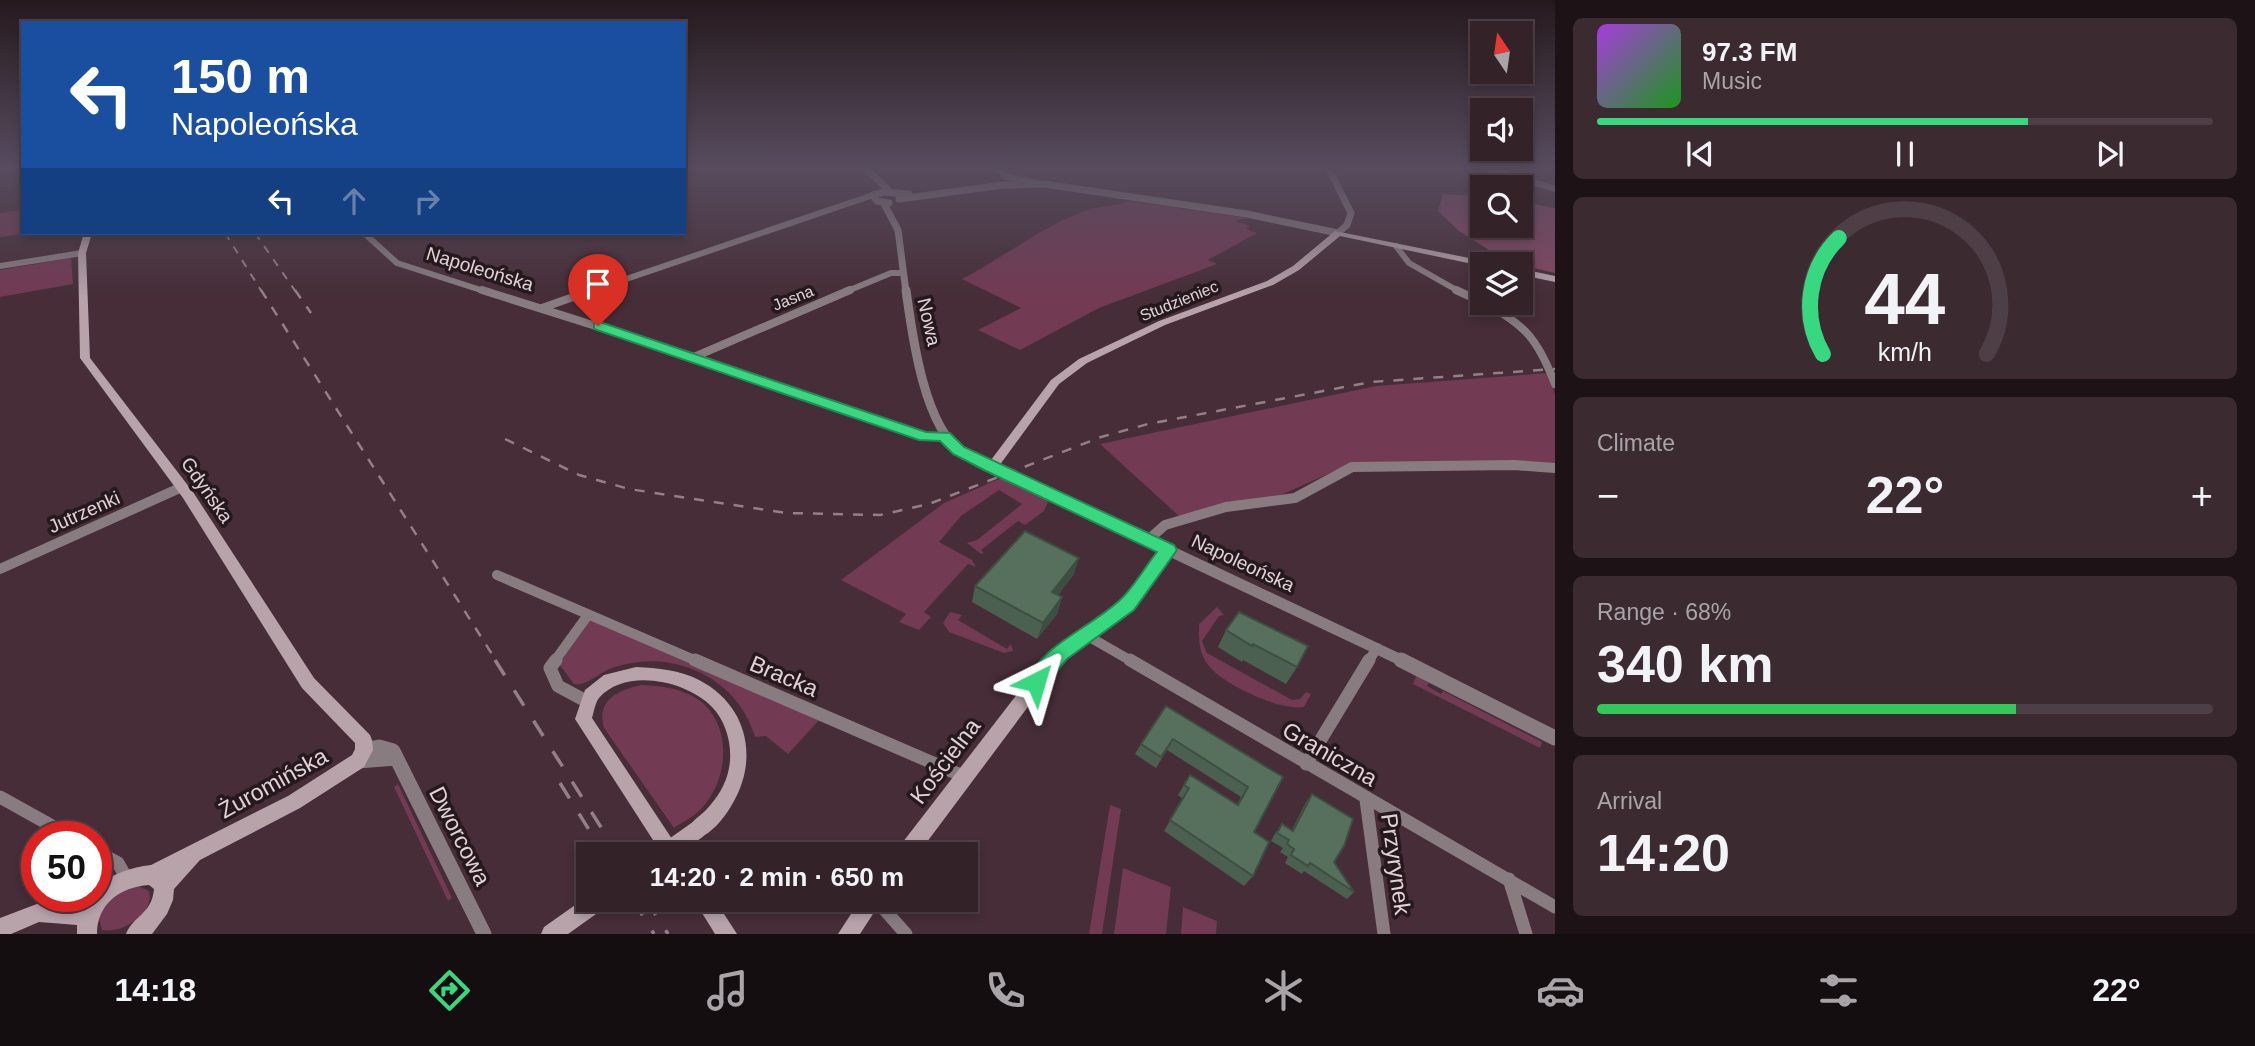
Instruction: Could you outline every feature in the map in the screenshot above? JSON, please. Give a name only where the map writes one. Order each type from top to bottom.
[{"type":"main road","points":[[1338,233],[1470,261]]},
{"type":"main road","name":"Studzieniec","points":[[992,467],[1055,383],[1083,361],[1162,323],[1277,279],[1338,233]]},
{"type":"main road","name":"Gdyńska","points":[[87,235],[82,253],[85,358],[182,487],[308,683],[364,740],[361,755]]},
{"type":"main road","points":[[1533,274],[1555,279]]},
{"type":"main road","name":"Napoleońska","points":[[992,467],[1168,550]]},
{"type":"main road","name":"Kościelna","points":[[915,842],[1048,667],[1128,605],[1168,550]]},
{"type":"main road","points":[[665,842],[589,732],[583,719],[586,701],[607,682],[634,675],[660,674],[699,685],[726,710],[740,745],[737,775],[723,805],[680,842]]},
{"type":"main road","name":"Żuromińska","points":[[158,880],[198,852],[293,803],[361,755]]},
{"type":"main road","points":[[112,889],[127,879],[158,880],[162,903],[147,930]]},
{"type":"main road","points":[[0,928],[44,912]]},
{"type":"main road","points":[[551,934],[582,912]]},
{"type":"main road","points":[[712,912],[727,934]]},
{"type":"main road","points":[[848,934],[865,912]]},
{"type":"main road","points":[[39,914],[88,925]]},
{"type":"street","points":[[542,308],[824,211]]},
{"type":"street","name":"Nowa","points":[[890,211],[902,247],[912,321],[935,417],[944,437]]},
{"type":"street","points":[[1224,211],[1338,233],[1348,225],[1350,211]]},
{"type":"street","name":"Napoleońska","points":[[366,235],[397,263],[694,357],[925,436],[944,437],[958,450],[992,467]]},
{"type":"street","points":[[1396,246],[1400,256],[1421,271],[1470,296]]},
{"type":"street","points":[[0,266],[82,253]]},
{"type":"street","name":"Jasna","points":[[694,357],[777,319],[891,274],[904,273]]},
{"type":"street","points":[[1504,315],[1531,332],[1544,352],[1555,384]]},
{"type":"street","points":[[1149,541],[1165,525],[1195,516],[1226,507],[1295,498],[1352,467],[1514,465],[1555,468]]},
{"type":"street","name":"Jutrzenki","points":[[0,569],[182,487]]},
{"type":"street","name":"Napoleońska","points":[[1168,550],[1377,648],[1555,738]]},
{"type":"street","name":"Bracka","points":[[497,575],[963,776]]},
{"type":"street","points":[[586,701],[562,691],[551,676],[550,668],[588,615]]},
{"type":"street","name":"Graniczna","points":[[1086,635],[1366,800],[1555,906]]},
{"type":"street","points":[[1306,764],[1377,648]]},
{"type":"street","name":"Dworcowa","points":[[361,755],[396,758],[484,934]]},
{"type":"street","points":[[0,797],[43,821]]},
{"type":"street","name":"Przyrynek","points":[[1366,800],[1384,934]]},
{"type":"street","points":[[112,860],[118,863],[127,879]]},
{"type":"street","points":[[1509,879],[1526,934]]},
{"type":"street","points":[[885,912],[905,934]]},
{"type":"shaded area","points":[[21,211],[21,234],[0,237],[0,213]]},
{"type":"shaded area","points":[[1087,211],[1195,211],[1247,218],[1236,221],[1250,226],[1246,229],[1257,233],[1208,260],[1217,264],[1099,308],[1020,350],[978,330],[1021,308],[962,279],[1074,215]]},
{"type":"shaded area","points":[[1438,211],[1470,211],[1470,238]]},
{"type":"shaded area","points":[[1533,211],[1555,211],[1555,273],[1533,268],[1533,252],[1492,252],[1470,238],[1533,238]]},
{"type":"shaded area","points":[[71,258],[73,284],[0,297],[0,270]]},
{"type":"shaded area","points":[[1548,373],[1555,394],[1555,465],[1346,466],[1283,494],[1180,517],[1100,444],[1376,386]]},
{"type":"shaded area","points":[[1001,478],[1046,500],[1048,502],[1044,511],[1025,525],[1018,521],[981,550],[984,553],[981,554],[967,543],[977,540],[1022,504],[999,490],[961,516],[939,542],[972,560],[976,567],[968,564],[924,612],[931,617],[919,630],[899,622],[906,614],[841,580],[944,503]]},
{"type":"shaded area","points":[[1217,607],[1224,615],[1219,616],[1202,641],[1207,653],[1292,700],[1300,699],[1306,692],[1311,694],[1304,707],[1281,705],[1253,695],[1227,681],[1209,666],[1201,651],[1199,624]]},
{"type":"shaded area","points":[[950,612],[962,615],[958,620],[1007,649],[1011,644],[1013,651],[1004,653],[949,632],[943,623]]},
{"type":"shaded area","points":[[590,621],[821,718],[788,754],[766,736],[755,737],[746,716],[733,698],[717,683],[699,672],[678,665],[657,661],[634,662],[612,668],[583,683],[574,684],[559,664]]},
{"type":"shaded area","points":[[1416,676],[1441,694],[1443,691],[1542,742],[1540,748],[1413,684]]},
{"type":"shaded area","points":[[642,685],[675,689],[697,699],[713,715],[723,742],[721,771],[710,798],[698,812],[674,828],[604,728],[602,718],[606,703],[617,693]]},
{"type":"shaded area","points":[[398,784],[452,898],[448,901],[394,787]]},
{"type":"shaded area","points":[[1110,805],[1121,809],[1102,934],[1089,934]]},
{"type":"shaded area","points":[[1123,868],[1171,887],[1166,934],[1114,934]]},
{"type":"shaded area","points":[[138,886],[149,891],[150,899],[136,920],[119,929],[102,930],[99,918],[102,912],[112,912],[112,899]]},
{"type":"shaded area","points":[[1183,907],[1217,921],[1216,934],[1181,934]]},
{"type":"building","points":[[1025,531],[1079,558],[1052,592],[1062,597],[1043,623],[975,586]]},
{"type":"building","points":[[1239,612],[1308,646],[1297,667],[1253,644],[1252,646],[1226,630]]},
{"type":"building","points":[[1166,706],[1283,777],[1254,832],[1269,842],[1253,876],[1170,820],[1189,788],[1184,785],[1190,775],[1238,805],[1248,787],[1173,739],[1161,757],[1141,744]]},
{"type":"building","points":[[1312,794],[1353,819],[1344,846],[1334,862],[1354,892],[1310,863],[1308,866],[1291,855],[1294,849],[1287,844],[1289,840],[1277,833],[1282,824],[1293,831]]},
{"type":"railway","points":[[226,235],[262,292]]},
{"type":"railway","points":[[256,235],[296,292]]},
{"type":"railway","points":[[261,290],[497,662]]},
{"type":"railway","points":[[295,290],[311,313]]},
{"type":"railway","points":[[505,439],[579,475],[629,489],[786,513],[880,515],[929,504],[1101,437],[1148,424],[1371,382],[1555,369]]},
{"type":"railway","points":[[495,660],[610,842]]},
{"type":"railway","points":[[560,783],[597,842]]},
{"type":"railway","points":[[640,912],[654,934]]},
{"type":"railway","points":[[654,912],[668,934]]},
{"type":"route","points":[[598,326],[925,436],[944,437],[958,450],[1168,550],[1128,605],[1060,654],[1036,682]]}]
